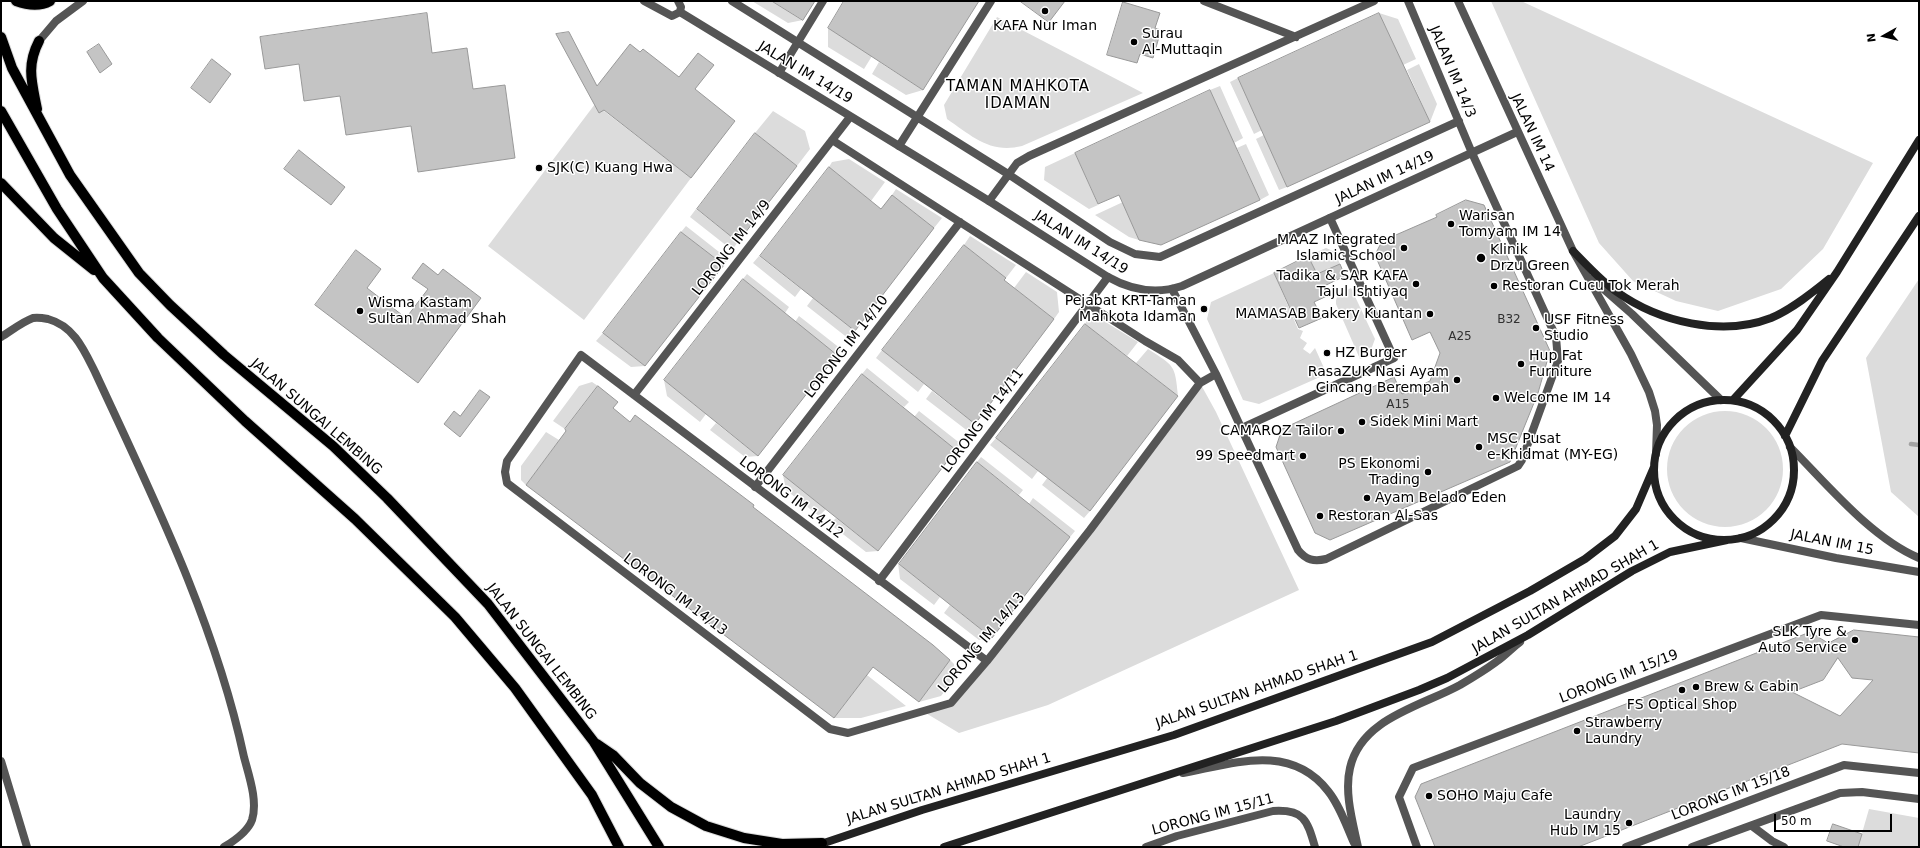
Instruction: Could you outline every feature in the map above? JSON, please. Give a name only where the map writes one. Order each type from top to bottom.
[{"type":"main road","points":[[16,1],[24,4],[37,5],[50,1]]},
{"type":"main road","name":"JALAN SUNGAI LEMBING","points":[[1,37],[12,68],[70,175],[139,273],[170,306],[224,356],[333,446],[387,498],[488,604],[594,742],[659,847]]},
{"type":"main road","points":[[38,41],[33,52],[30,74],[40,120]]},
{"type":"main road","points":[[1,111],[57,209],[103,278]]},
{"type":"main road","points":[[1733,400],[1797,330],[1837,272],[1919,140]]},
{"type":"main road","points":[[1,183],[54,238],[103,278],[158,338],[246,421],[355,519],[455,617],[515,688],[592,795],[619,847]]},
{"type":"main road","points":[[1785,436],[1822,361],[1919,216]]},
{"type":"main road","points":[[1573,251],[1616,292],[1639,306],[1664,317],[1691,324],[1745,324],[1772,318],[1788,310],[1837,272]]},
{"type":"main road","points":[[1721,400],[1733,400],[1758,408],[1778,425],[1790,447],[1794,473],[1792,486],[1782,510],[1764,528],[1741,538],[1714,540],[1700,536],[1678,523],[1669,514],[1660,497],[1655,479],[1654,467],[1656,454],[1666,430],[1684,412],[1696,405],[1721,400]]},
{"type":"main road","name":"JALAN SULTAN AHMAD SHAH 1","points":[[811,847],[922,810],[1174,735],[1432,642],[1530,592],[1585,558],[1615,536],[1636,510],[1654,467]]},
{"type":"main road","name":"JALAN SULTAN AHMAD SHAH 1","points":[[944,847],[1336,721],[1419,690],[1447,678],[1528,635],[1632,571],[1670,552],[1727,540]]},
{"type":"main road","points":[[594,742],[613,755],[640,783],[672,807],[706,826],[744,838],[767,842],[782,844],[822,843]]},
{"type":"street","points":[[38,41],[56,20],[83,1]]},
{"type":"street","points":[[644,1],[669,15],[675,15],[680,12],[681,7],[678,1]]},
{"type":"street","name":"JALAN IM 14/19","points":[[732,1],[1008,174],[1110,242],[1135,254],[1160,257],[1459,121]]},
{"type":"street","points":[[778,73],[823,1]]},
{"type":"street","points":[[899,146],[991,1]]},
{"type":"street","points":[[1204,1],[1296,37]]},
{"type":"street","points":[[989,201],[1017,163],[1039,151],[1374,1]]},
{"type":"street","name":"JALAN IM 14/3","points":[[1242,428],[1298,550],[1303,556],[1317,561],[1326,559],[1512,470],[1518,466],[1522,460],[1558,361],[1556,337],[1472,152],[1408,1]]},
{"type":"street","name":"JALAN IM 14","points":[[1458,1],[1573,251],[1631,354],[1649,392],[1655,411],[1657,425],[1656,454]]},
{"type":"street","name":"JALAN IM 14/19","points":[[680,12],[989,201],[1108,277],[1132,288],[1149,290],[1172,289],[1517,132]]},
{"type":"street","name":"LORONG IM 14/9","points":[[634,395],[850,117]]},
{"type":"street","points":[[832,140],[1145,341],[1178,360],[1200,383]]},
{"type":"street","points":[[1172,289],[1242,428],[1394,358],[1330,218]]},
{"type":"street","name":"LORONG IM 14/10","points":[[755,487],[960,222]]},
{"type":"street","name":"JALAN IM 14","points":[[1587,275],[1632,314],[1721,400]]},
{"type":"street","name":"LORONG IM 14/11","points":[[880,581],[1108,277]]},
{"type":"street","points":[[1,337],[38,317],[56,322],[66,327],[83,348],[166,526],[221,670],[237,724],[250,784],[253,812],[251,821],[239,836],[224,847]]},
{"type":"street","name":"LORONG IM 14/12","points":[[507,484],[505,472],[507,462],[581,355],[987,661]]},
{"type":"street","name":"LORONG IM 14/13","points":[[507,484],[830,729],[848,733],[951,703],[987,661],[1090,530],[1200,383],[1216,374]]},
{"type":"street","name":"JALAN IM 15","points":[[1790,447],[1867,523],[1908,553],[1919,558]]},
{"type":"street","name":"JALAN IM 15","points":[[1741,538],[1836,558],[1919,572]]},
{"type":"street","name":"LORONG IM 15/19","points":[[1417,847],[1399,798],[1413,768],[1821,615],[1919,625]]},
{"type":"street","points":[[1357,847],[1351,812],[1348,779],[1353,759],[1362,742],[1383,723],[1459,685],[1497,662],[1528,635]]},
{"type":"street","points":[[1168,776],[1260,759],[1286,762],[1300,768],[1314,777],[1328,790],[1342,814],[1357,847]]},
{"type":"street","points":[[1,762],[27,847]]},
{"type":"street","name":"LORONG IM 15/18","points":[[1626,847],[1844,765],[1919,773]]},
{"type":"street","points":[[1692,847],[1840,793],[1862,792],[1919,799]]},
{"type":"street","name":"LORONG IM 15/11","points":[[1146,847],[1177,836],[1266,813],[1288,810],[1302,816],[1309,825],[1315,847]]},
{"type":"street","points":[[1752,826],[1772,841],[1784,847]]},
{"type":"shaded area","points":[[752,1],[772,1],[803,20],[788,23]]},
{"type":"shaded area","points":[[1491,1],[1521,1],[1873,163],[1823,249],[1781,289],[1718,311],[1676,301],[1633,281],[1599,243]]},
{"type":"shaded area","points":[[1379,13],[1398,19],[1416,59],[1403,65]]},
{"type":"shaded area","points":[[997,17],[1143,93],[1022,146],[1000,148],[982,142],[947,119],[944,105]]},
{"type":"shaded area","points":[[828,28],[872,56],[864,69],[828,47]]},
{"type":"shaded area","points":[[879,62],[923,90],[906,95],[872,74]]},
{"type":"shaded area","points":[[1419,64],[1437,104],[1430,122],[1407,70]]},
{"type":"shaded area","points":[[1238,78],[1262,130],[1254,134],[1230,82]]},
{"type":"shaded area","points":[[1220,86],[1243,138],[1234,143],[1210,90]]},
{"type":"shaded area","points":[[595,104],[691,178],[584,320],[488,246]]},
{"type":"shaded area","points":[[773,111],[805,131],[810,149],[797,166],[755,133]]},
{"type":"shaded area","points":[[1264,135],[1287,187],[1279,190],[1256,139]]},
{"type":"shaded area","points":[[1246,144],[1269,195],[1260,200],[1237,148]]},
{"type":"shaded area","points":[[1075,153],[1098,205],[1089,209],[1044,180],[1045,167]]},
{"type":"shaded area","points":[[849,159],[885,182],[871,201],[829,167],[832,162]]},
{"type":"shaded area","points":[[896,189],[942,218],[934,228],[892,195]]},
{"type":"shaded area","points":[[1123,202],[1139,240],[1129,237],[1095,215]]},
{"type":"shaded area","points":[[696,209],[738,242],[732,250],[690,217]]},
{"type":"shaded area","points":[[686,226],[728,259],[724,265],[681,232]]},
{"type":"shaded area","points":[[970,236],[1016,265],[1006,278],[964,245]]},
{"type":"shaded area","points":[[1326,248],[1335,252],[1340,264],[1317,274],[1308,256]]},
{"type":"shaded area","points":[[759,256],[801,289],[795,297],[753,263]]},
{"type":"shaded area","points":[[1026,272],[1057,292],[1059,312],[1054,319],[1014,288]]},
{"type":"shaded area","points":[[1274,273],[1298,329],[1303,331],[1300,338],[1307,343],[1303,349],[1310,354],[1315,348],[1324,368],[1320,377],[1259,404],[1243,400],[1207,319],[1211,302]]},
{"type":"shaded area","points":[[747,274],[789,307],[785,313],[743,279]]},
{"type":"shaded area","points":[[1919,279],[1919,517],[1891,492],[1866,358]]},
{"type":"shaded area","points":[[1351,288],[1375,339],[1369,355],[1360,359],[1336,304],[1338,296],[1342,292]]},
{"type":"shaded area","points":[[813,298],[855,331],[849,339],[807,306]]},
{"type":"shaded area","points":[[799,316],[841,349],[837,355],[795,322]]},
{"type":"shaded area","points":[[1089,318],[1099,318],[1138,342],[1127,356],[1085,324]]},
{"type":"shaded area","points":[[603,333],[645,366],[631,367],[596,341]]},
{"type":"shaded area","points":[[1148,349],[1172,367],[1176,378],[1178,396],[1136,363]]},
{"type":"shaded area","points":[[882,350],[924,384],[918,392],[876,358]]},
{"type":"shaded area","points":[[867,368],[909,402],[904,407],[862,374]]},
{"type":"shaded area","points":[[664,380],[706,414],[700,422],[667,396]]},
{"type":"shaded area","points":[[592,382],[598,386],[565,429],[553,421],[579,386]]},
{"type":"shaded area","points":[[1200,383],[1216,412],[1299,590],[1048,705],[959,733],[924,712],[951,703]]},
{"type":"shaded area","points":[[932,391],[975,424],[969,432],[926,399]]},
{"type":"shaded area","points":[[919,411],[961,444],[956,450],[914,417]]},
{"type":"shaded area","points":[[1725,411],[1736,412],[1747,416],[1766,428],[1778,447],[1782,458],[1782,480],[1778,491],[1766,510],[1747,522],[1736,526],[1725,527],[1714,526],[1703,522],[1684,510],[1672,491],[1668,480],[1667,469],[1668,458],[1672,447],[1684,428],[1703,416],[1714,412]]},
{"type":"shaded area","points":[[716,423],[758,456],[745,457],[710,430]]},
{"type":"shaded area","points":[[546,432],[559,440],[526,485],[521,480],[521,466]]},
{"type":"shaded area","points":[[996,438],[1038,471],[1032,479],[990,445]]},
{"type":"shaded area","points":[[981,457],[1023,490],[1019,495],[977,462]]},
{"type":"shaded area","points":[[783,475],[826,509],[819,516],[786,490]]},
{"type":"shaded area","points":[[1048,477],[1090,511],[1084,518],[1042,485]]},
{"type":"shaded area","points":[[1033,498],[1075,531],[1070,537],[1029,504]]},
{"type":"shaded area","points":[[836,518],[878,551],[866,552],[830,524]]},
{"type":"shaded area","points":[[898,563],[940,597],[934,605],[900,579]]},
{"type":"shaded area","points":[[950,605],[992,638],[979,640],[944,613]]},
{"type":"shaded area","points":[[950,660],[954,664],[955,678],[941,696],[919,702]]},
{"type":"shaded area","points":[[867,675],[906,706],[861,718],[834,718]]},
{"type":"shaded area","points":[[1869,809],[1919,818],[1919,847],[1858,847]]},
{"type":"building","points":[[772,1],[815,1],[803,20]]},
{"type":"building","points":[[844,1],[979,1],[923,90],[828,28]]},
{"type":"building","name":"KAFA Nur Iman","points":[[1020,1],[1065,1],[1049,22]]},
{"type":"building","name":"Surau Al-Muttaqin","points":[[1123,2],[1160,13],[1155,28],[1161,30],[1153,58],[1140,54],[1137,63],[1107,55]]},
{"type":"building","points":[[427,13],[432,53],[467,48],[473,89],[505,85],[515,158],[418,172],[411,126],[346,135],[340,96],[304,101],[299,64],[265,69],[260,37]]},
{"type":"building","points":[[1379,13],[1430,122],[1287,187],[1238,78]]},
{"type":"building","points":[[569,32],[597,86],[630,44],[640,52],[643,49],[679,77],[698,53],[714,65],[695,89],[735,121],[691,178],[604,110],[599,113],[556,34]]},
{"type":"building","points":[[99,44],[112,64],[100,73],[87,52]]},
{"type":"building","points":[[212,59],[231,74],[210,103],[191,88]]},
{"type":"building","points":[[1210,90],[1260,200],[1161,245],[1139,240],[1119,195],[1098,204],[1075,153]]},
{"type":"building","points":[[755,133],[797,166],[738,242],[697,209]]},
{"type":"building","points":[[299,150],[345,187],[331,205],[284,169]]},
{"type":"building","points":[[829,167],[881,209],[892,195],[934,228],[855,331],[760,256]]},
{"type":"building","points":[[1466,200],[1484,205],[1550,351],[1538,393],[1510,462],[1330,540],[1315,533],[1276,447],[1282,429],[1394,377],[1402,394],[1430,381],[1440,353],[1430,332],[1412,340],[1375,255],[1382,241],[1437,217],[1436,215]]},
{"type":"building","points":[[681,232],[724,265],[645,366],[603,333]]},
{"type":"building","points":[[964,245],[1006,278],[1004,280],[1054,319],[975,424],[882,350]]},
{"type":"building","name":"Wisma Kastam Sultan Ahmad Shah","points":[[356,250],[381,269],[367,288],[406,318],[428,289],[412,278],[423,263],[438,275],[443,269],[481,298],[418,383],[315,305]]},
{"type":"building","points":[[1308,256],[1317,274],[1340,264],[1345,276],[1322,287],[1327,296],[1314,302],[1322,318],[1299,328],[1274,273]]},
{"type":"building","points":[[743,279],[837,355],[758,456],[664,380]]},
{"type":"building","points":[[1085,324],[1178,396],[1090,511],[996,438]]},
{"type":"building","points":[[862,374],[956,450],[878,551],[783,475]]},
{"type":"building","points":[[598,386],[618,402],[613,408],[630,422],[635,415],[754,505],[753,507],[933,645],[950,660],[919,702],[873,667],[834,718],[526,485],[566,431],[565,429]]},
{"type":"building","points":[[480,390],[490,397],[460,437],[444,424],[454,411],[460,416]]},
{"type":"building","points":[[977,462],[1070,537],[992,638],[899,564]]},
{"type":"building","points":[[1854,630],[1919,637],[1919,753],[1842,744],[1578,847],[1435,847],[1415,797],[1421,784],[1810,632],[1828,643]],"holes":[[[1838,658],[1852,678],[1873,680],[1840,716],[1792,692],[1823,680]]]},
{"type":"building","points":[[1833,824],[1862,834],[1858,847],[1844,847],[1827,841]]},
{"type":"waterway","points":[[1911,444],[1919,445]]},
{"type":"place","name":"KAFA Nur Iman","points":[[1045,11]]},
{"type":"place","name":"Surau Al-Muttaqin","points":[[1134,42]]},
{"type":"place","name":"SJK(C) Kuang Hwa","points":[[539,168]]},
{"type":"place","name":"Warisan Tomyam IM 14","points":[[1451,224]]},
{"type":"place","name":"MAAZ Integrated Islamic School","points":[[1404,248]]},
{"type":"place","name":"Klinik Drzu Green","points":[[1481,258]]},
{"type":"place","name":"Tadika & SAR KAFA Tajul Ishtiyaq","points":[[1416,284]]},
{"type":"place","name":"Restoran Cucu Tok Merah","points":[[1494,286]]},
{"type":"place","name":"Pejabat KRT-Taman Mahkota Idaman","points":[[1204,309]]},
{"type":"place","name":"Wisma Kastam Sultan Ahmad Shah","points":[[360,311]]},
{"type":"place","name":"MAMASAB Bakery Kuantan","points":[[1430,314]]},
{"type":"place","name":"USF Fitness Studio","points":[[1536,328]]},
{"type":"place","name":"HZ Burger","points":[[1327,353]]},
{"type":"place","name":"Hup Fat Furniture","points":[[1521,364]]},
{"type":"place","name":"RasaZUK Nasi Ayam Cincang Berempah","points":[[1457,380]]},
{"type":"place","name":"Welcome IM 14","points":[[1496,398]]},
{"type":"place","name":"Sidek Mini Mart","points":[[1362,422]]},
{"type":"place","name":"CAMAROZ Tailor","points":[[1341,431]]},
{"type":"place","name":"MSC Pusat e-Khidmat (MY-EG)","points":[[1479,447]]},
{"type":"place","name":"99 Speedmart","points":[[1303,456]]},
{"type":"place","name":"PS Ekonomi Trading","points":[[1428,472]]},
{"type":"place","name":"Ayam Belado Eden","points":[[1367,498]]},
{"type":"place","name":"Restoran Al-Sas","points":[[1320,516]]},
{"type":"place","name":"SLK Tyre & Auto Service","points":[[1855,640]]},
{"type":"place","name":"Brew & Cabin","points":[[1696,687]]},
{"type":"place","name":"FS Optical Shop","points":[[1682,690]]},
{"type":"place","name":"Strawberry Laundry","points":[[1577,731]]},
{"type":"place","name":"SOHO Maju Cafe","points":[[1429,796]]},
{"type":"place","name":"Laundry Hub IM 15","points":[[1629,823]]},
{"type":"district","name":"TAMAN MAHKOTA IDAMAN","points":[[1018,96]]}]
